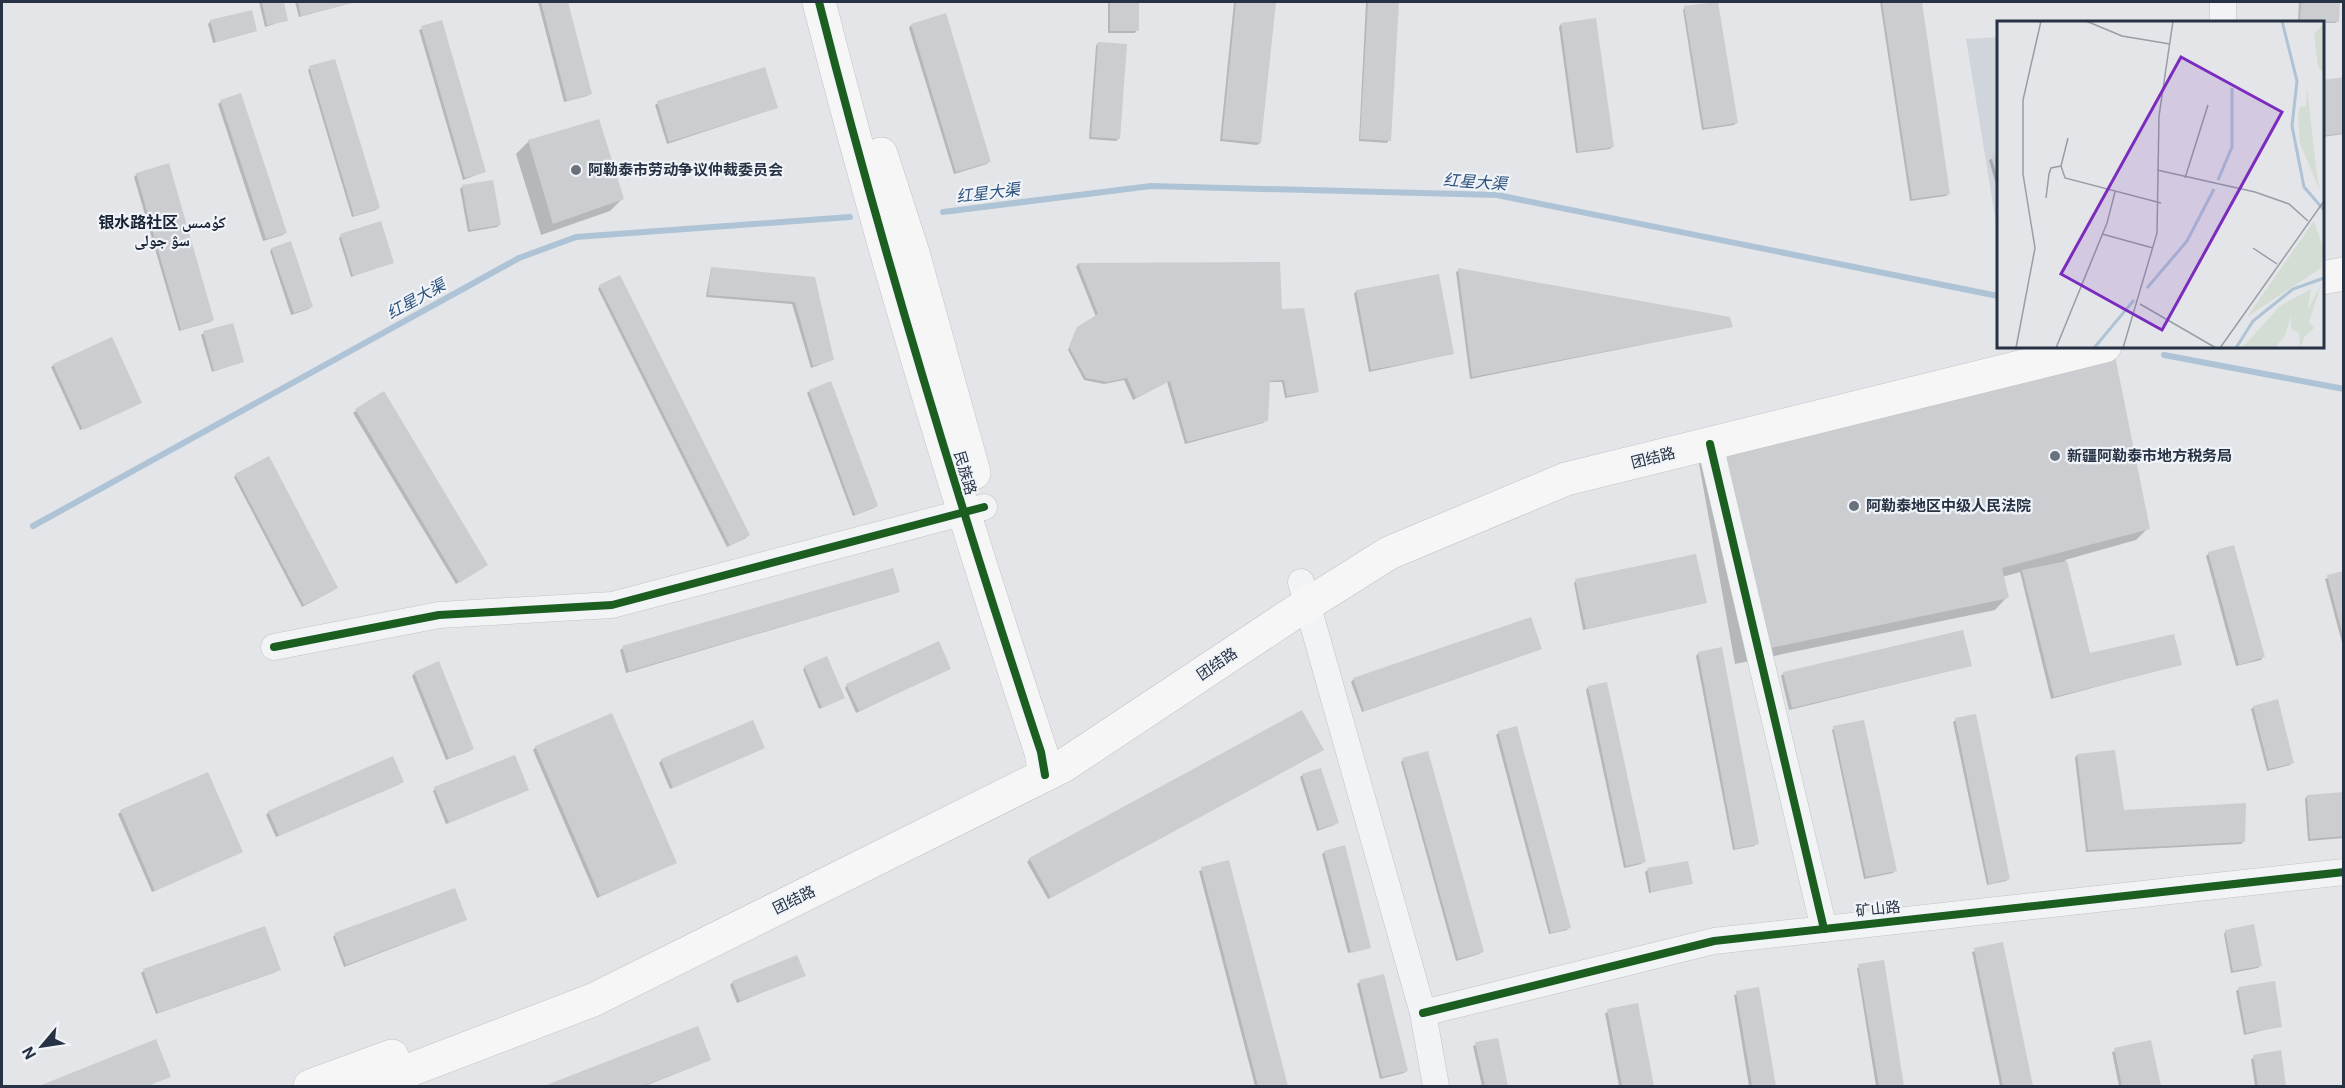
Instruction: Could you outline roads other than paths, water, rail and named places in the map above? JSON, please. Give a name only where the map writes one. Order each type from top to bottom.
[{"type":"main road","name":"民族路","points":[[819,2],[883,197],[973,510],[1054,758]]},
{"type":"main road","name":"民族路","points":[[840,2],[868,110],[883,197]]},
{"type":"main road","points":[[2324,278],[2343,274]]},
{"type":"main road","points":[[2324,299],[2343,295]]},
{"type":"main road","name":"团结路","points":[[368,1086],[593,1000],[1054,758],[1304,593],[1380,535],[1560,460],[2013,348]]},
{"type":"main road","name":"团结路","points":[[1304,593],[1389,553],[1566,479],[2097,348]]},
{"type":"main road","name":"团结路","points":[[310,1086],[585,982],[1054,758]]},
{"type":"street","points":[[2223,2],[2223,21]]},
{"type":"street","points":[[1710,444],[1824,929]]},
{"type":"street","points":[[274,647],[439,615],[612,605],[973,510]]},
{"type":"street","points":[[1304,593],[1423,1013],[1436,1086]]},
{"type":"street","name":"矿山路","points":[[1423,1013],[1714,941],[2343,872]]},
{"type":"waterway","name":"红星大渠","points":[[943,212],[1151,186],[1497,195],[1997,296]]},
{"type":"waterway","name":"红星大渠","points":[[33,526],[519,258],[576,237],[850,217]]},
{"type":"waterway","name":"红星大渠","points":[[2164,355],[2344,389]]},
{"type":"place","name":"阿勒泰市劳动争议仲裁委员会","points":[[576,170]]},
{"type":"place","name":"新疆阿勒泰市地方税务局","points":[[2055,456]]},
{"type":"place","name":"阿勒泰地区中级人民法院","points":[[1854,506]]},
{"type":"district","name":"银水路社区 كۇمىس سۋ جولى","points":[[162,231]]}]
